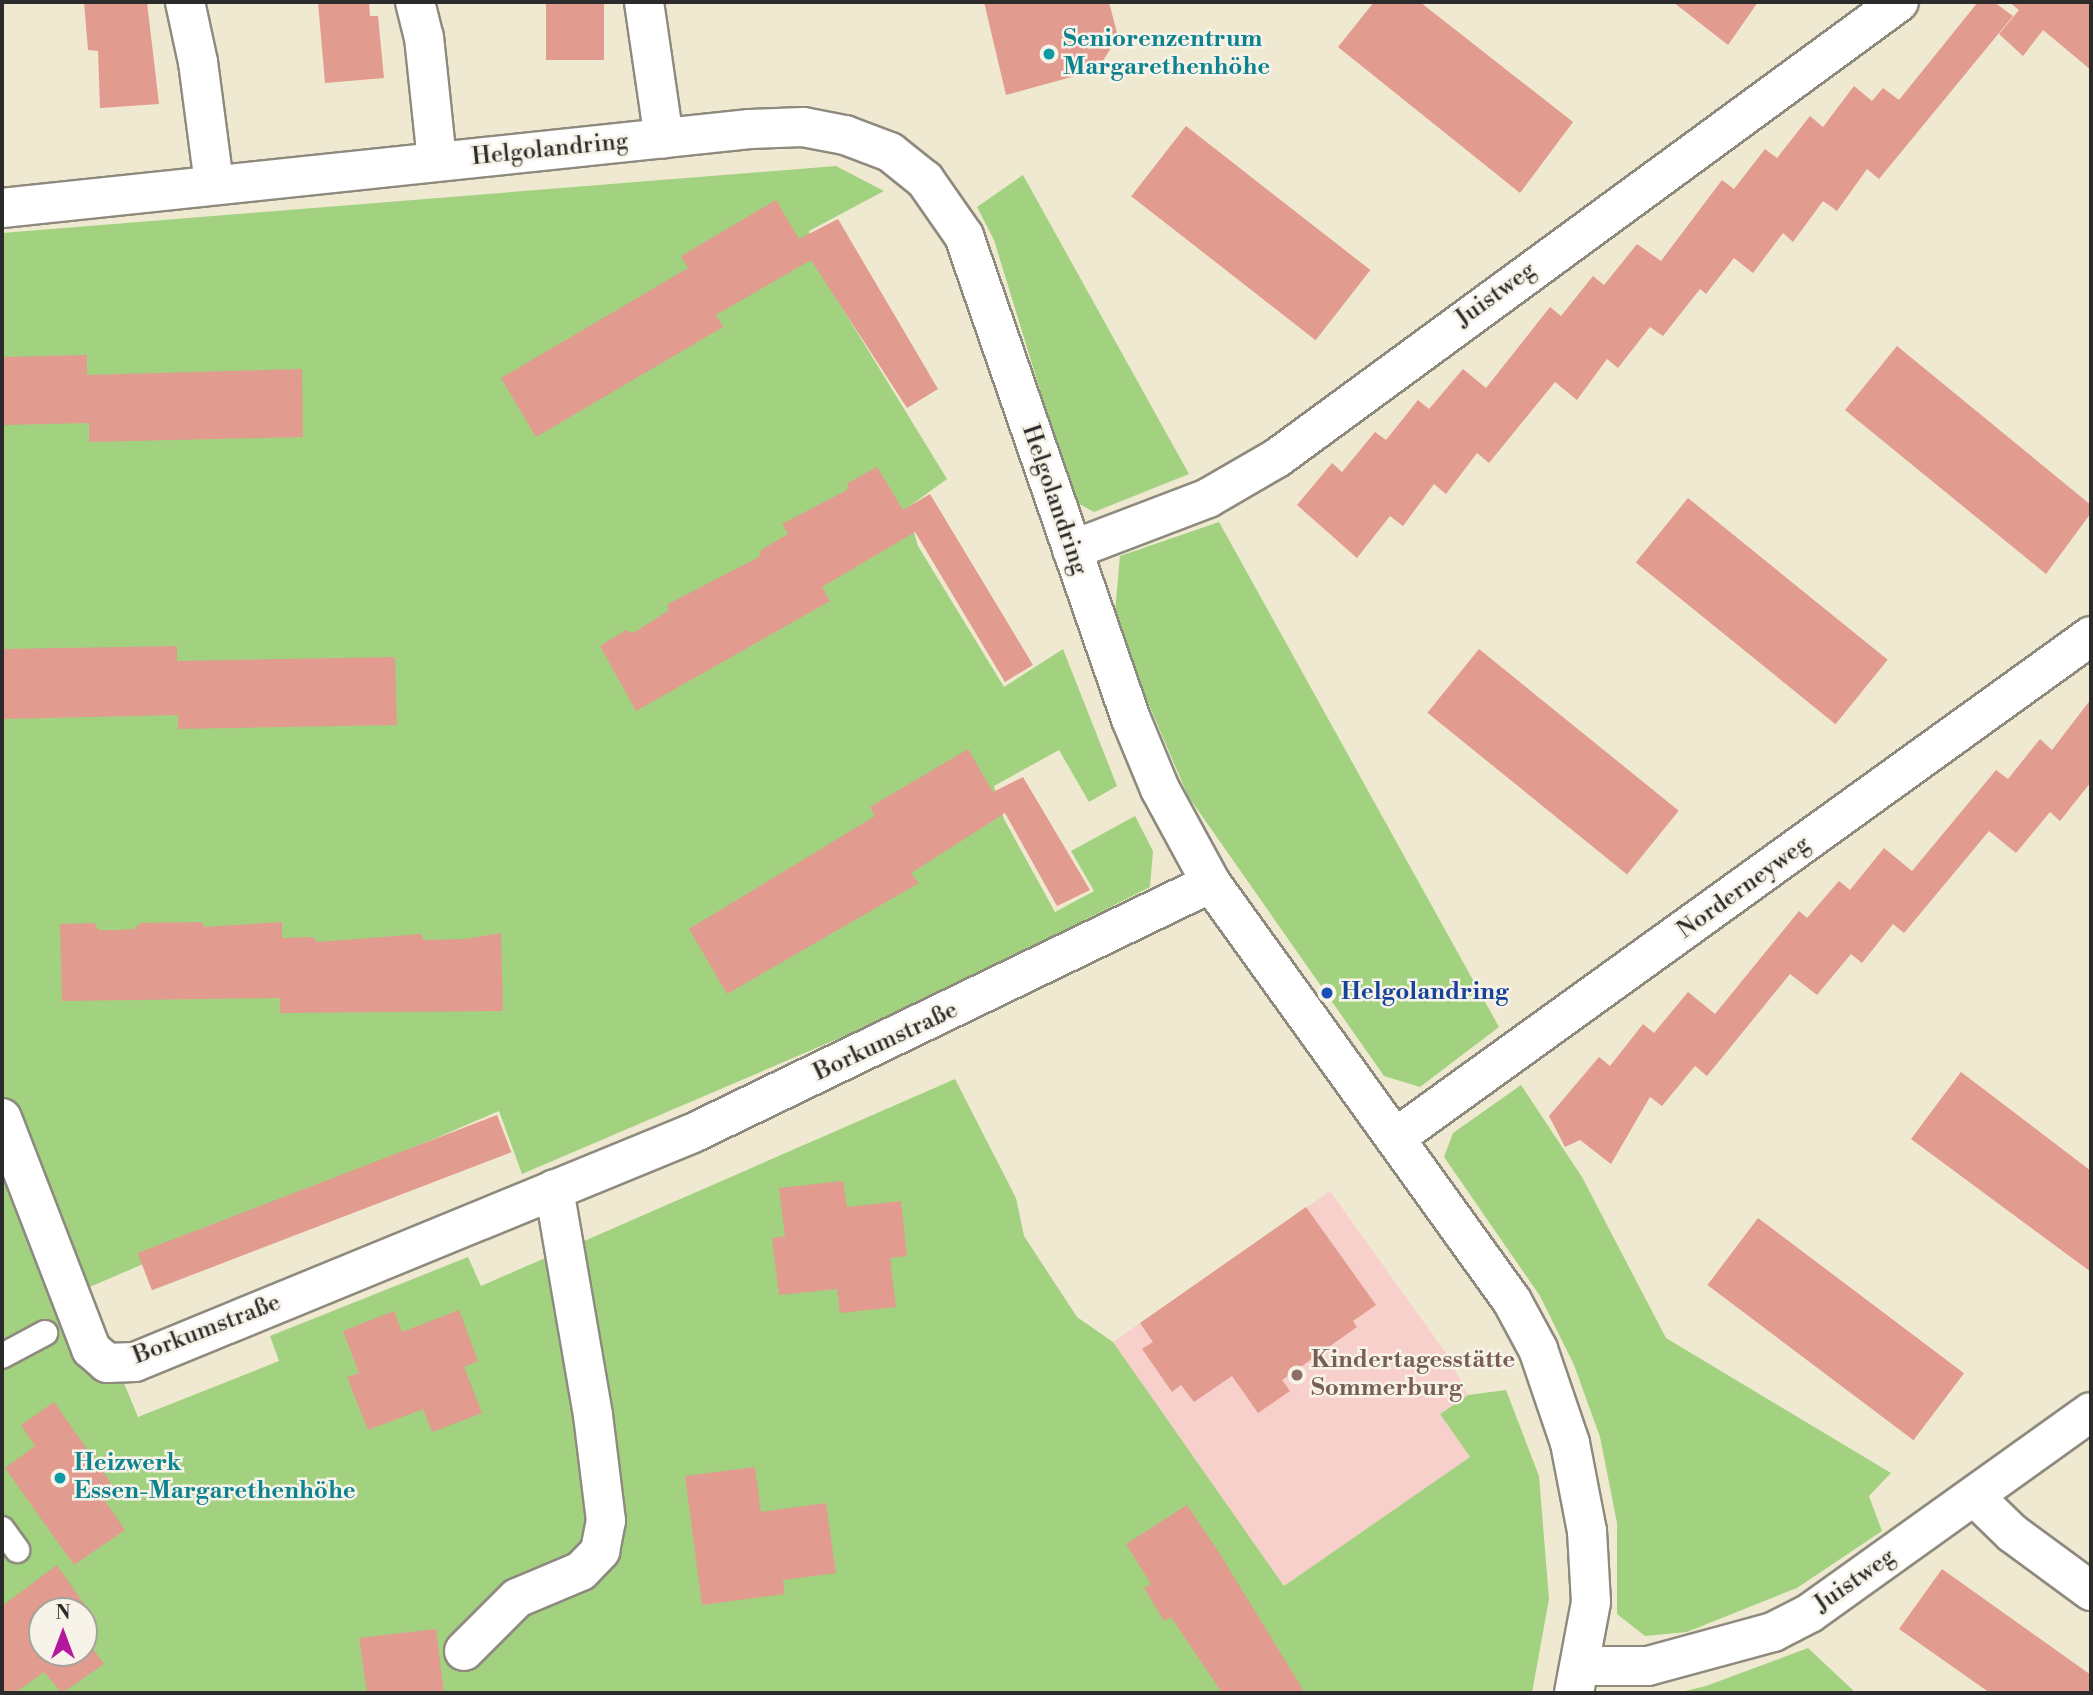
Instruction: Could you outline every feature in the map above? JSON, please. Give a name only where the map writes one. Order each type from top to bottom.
[{"type":"street","points":[[185,2],[214,183]]},
{"type":"street","name":"Helgolandring","points":[[415,2],[424,37],[437,161]]},
{"type":"street","name":"Helgolandring","points":[[644,2],[664,139]]},
{"type":"street","name":"Juistweg","points":[[1072,550],[1208,498],[1277,458],[1899,2]]},
{"type":"street","name":"Helgolandring","points":[[2,208],[214,183],[803,127],[845,135],[890,152],[925,180],[964,236],[1140,742],[1211,883],[1512,1301],[1538,1349],[1570,1443],[1587,1531],[1591,1602],[1578,1679]]},
{"type":"street","name":"Norderneyweg","points":[[1395,1138],[2091,636]]},
{"type":"street","name":"Borkumstraße","points":[[2,1118],[91,1349],[107,1363],[135,1362],[693,1133],[1211,883]]},
{"type":"street","points":[[464,1651],[517,1598],[581,1571],[600,1551],[606,1521],[594,1428],[554,1189]]},
{"type":"street","name":"Juistweg","points":[[1578,1679],[1648,1666],[1773,1632],[1810,1613],[2091,1412]]},
{"type":"street","points":[[1975,1497],[2012,1533],[2091,1591]]},
{"type":"lane","points":[[2,1356],[45,1333]]},
{"type":"lane","points":[[2,1529],[17,1550]]},
{"type":"shaded area","name":"Kindertagesstätte Sommerburg","points":[[1330,1191],[1448,1356],[1468,1395],[1440,1414],[1470,1457],[1284,1586],[1113,1342]]},
{"type":"green space","points":[[836,166],[884,191],[809,231],[816,265],[947,479],[907,508],[918,546],[1004,687],[1063,649],[1117,786],[1089,802],[1059,750],[994,786],[1004,819],[1055,912],[1094,891],[1071,851],[1135,816],[1153,851],[1150,887],[910,1008],[522,1174],[499,1111],[85,1289],[138,1417],[279,1361],[270,1336],[468,1257],[481,1286],[955,1079],[1016,1198],[1024,1236],[1077,1317],[1113,1342],[1284,1586],[1470,1457],[1440,1414],[1468,1395],[1506,1390],[1539,1476],[1549,1599],[1532,1693],[2,1693],[2,233]]},
{"type":"green space","points":[[1023,175],[1189,474],[1094,512],[1074,501],[994,240],[977,207]]},
{"type":"green space","points":[[1219,522],[1499,1027],[1420,1087],[1384,1076],[1188,796],[1114,623],[1120,556]]},
{"type":"green space","points":[[1521,1085],[1582,1177],[1666,1338],[1891,1473],[1869,1496],[1882,1531],[1797,1588],[1687,1632],[1645,1636],[1617,1614],[1617,1523],[1600,1437],[1574,1365],[1540,1296],[1444,1157],[1453,1133]]},
{"type":"green space","points":[[1808,1648],[1856,1693],[1677,1693],[1706,1686]]},
{"type":"building","points":[[84,2],[147,2],[159,104],[100,108],[98,51],[88,50]]},
{"type":"building","points":[[318,2],[369,2],[370,16],[378,16],[384,78],[325,83]]},
{"type":"building","points":[[546,2],[604,2],[604,60],[546,60]]},
{"type":"building","name":"Seniorenzentrum Margarethenhöhe","points":[[984,2],[1109,2],[1118,37],[1097,70],[1006,95]]},
{"type":"building","points":[[1374,2],[1420,2],[1573,122],[1520,193],[1338,47]]},
{"type":"building","points":[[1673,2],[1758,2],[1728,45]]},
{"type":"building","points":[[1978,2],[1994,2],[2013,16],[1879,179],[1867,169],[1837,211],[1823,201],[1793,242],[1783,233],[1753,273],[1734,258],[1706,294],[1700,289],[1663,336],[1650,327],[1618,368],[1607,359],[1577,400],[1555,382],[1489,463],[1477,453],[1446,494],[1434,484],[1403,526],[1390,516],[1357,558],[1297,505],[1332,463],[1342,472],[1375,432],[1386,440],[1418,400],[1429,409],[1463,369],[1486,388],[1550,307],[1561,316],[1593,276],[1604,285],[1637,244],[1661,261],[1722,180],[1734,189],[1765,149],[1777,158],[1810,116],[1823,127],[1854,86],[1872,101],[1883,88],[1899,100]]},
{"type":"building","points":[[2009,2],[2091,2],[2091,70],[2043,30],[2023,56],[1999,34],[2019,10]]},
{"type":"building","points":[[1186,126],[1370,270],[1316,340],[1131,196]]},
{"type":"building","points":[[776,200],[799,239],[838,219],[938,389],[907,408],[811,260],[716,315],[723,327],[536,437],[501,378],[688,268],[681,256]]},
{"type":"building","points":[[1897,346],[2091,505],[2091,513],[2046,574],[1845,410]]},
{"type":"building","points":[[87,355],[87,375],[302,369],[303,437],[89,442],[89,423],[2,425],[2,357]]},
{"type":"building","points":[[877,467],[903,510],[930,494],[1033,665],[1005,682],[915,532],[822,587],[830,601],[636,711],[600,646],[626,630],[633,633],[668,611],[668,604],[759,557],[761,550],[788,534],[782,524],[847,490],[848,483]]},
{"type":"building","points":[[1688,498],[1888,660],[1835,724],[1636,563]]},
{"type":"building","points":[[177,646],[177,661],[395,657],[397,725],[178,729],[178,715],[2,719],[2,649]]},
{"type":"building","points":[[1479,649],[1679,811],[1627,874],[1427,713]]},
{"type":"building","points":[[2091,699],[2091,782],[2060,821],[2050,812],[2016,853],[1989,831],[1904,933],[1893,924],[1862,963],[1851,954],[1817,995],[1790,974],[1707,1076],[1695,1066],[1662,1106],[1650,1097],[1611,1164],[1580,1140],[1565,1147],[1549,1116],[1599,1057],[1610,1066],[1643,1024],[1654,1033],[1688,992],[1715,1014],[1799,911],[1807,918],[1839,881],[1850,890],[1884,848],[1912,871],[1996,770],[2008,779],[2040,739],[2052,750]]},
{"type":"building","points":[[968,749],[993,792],[1023,777],[1090,890],[1057,906],[1005,813],[911,873],[919,883],[727,994],[689,929],[875,816],[870,807]]},
{"type":"building","points":[[201,922],[205,927],[282,922],[282,938],[313,937],[317,942],[421,934],[424,940],[464,939],[501,933],[503,1011],[280,1013],[280,998],[62,1001],[60,924],[94,923],[99,930],[117,930],[134,929],[141,923]]},
{"type":"building","points":[[1961,1072],[2091,1171],[2091,1272],[1911,1139]]},
{"type":"building","points":[[497,1115],[511,1152],[152,1290],[138,1253]]},
{"type":"building","points":[[843,1181],[847,1207],[901,1201],[907,1256],[890,1258],[896,1307],[840,1313],[837,1289],[779,1295],[772,1238],[785,1236],[779,1188]]},
{"type":"building","points":[[1306,1207],[1376,1305],[1353,1321],[1357,1327],[1282,1380],[1290,1391],[1258,1413],[1232,1376],[1194,1402],[1181,1385],[1172,1392],[1142,1349],[1153,1342],[1140,1323]]},
{"type":"building","points":[[1758,1218],[1964,1373],[1913,1440],[1707,1285]]},
{"type":"building","points":[[459,1310],[478,1361],[464,1367],[482,1413],[432,1432],[423,1409],[368,1430],[347,1377],[359,1373],[343,1331],[394,1311],[402,1332]]},
{"type":"building","name":"Heizwerk Essen-Margarethenhöhe","points":[[54,1402],[115,1489],[103,1498],[125,1530],[74,1565],[5,1468],[35,1446],[21,1425]]},
{"type":"building","points":[[755,1467],[761,1512],[826,1503],[836,1573],[783,1580],[785,1594],[702,1605],[685,1476]]},
{"type":"building","points":[[1187,1505],[1305,1693],[1222,1693],[1171,1617],[1164,1621],[1144,1588],[1151,1584],[1126,1544]]},
{"type":"building","points":[[57,1565],[79,1597],[28,1597],[28,1667],[98,1667],[98,1656],[104,1664],[62,1693],[44,1672],[15,1693],[2,1693],[2,1606]]},
{"type":"building","points":[[1942,1569],[2091,1675],[2091,1693],[1990,1693],[1899,1629]]},
{"type":"building","points":[[436,1629],[444,1693],[367,1693],[359,1638]]},
{"type":"place","name":"Seniorenzentrum Margarethenhöhe","points":[[1049,54]]},
{"type":"place","name":"Helgolandring","points":[[1327,993]]},
{"type":"place","name":"Kindertagesstätte Sommerburg","points":[[1297,1375]]},
{"type":"place","name":"Heizwerk Essen-Margarethenhöhe","points":[[60,1478]]}]
